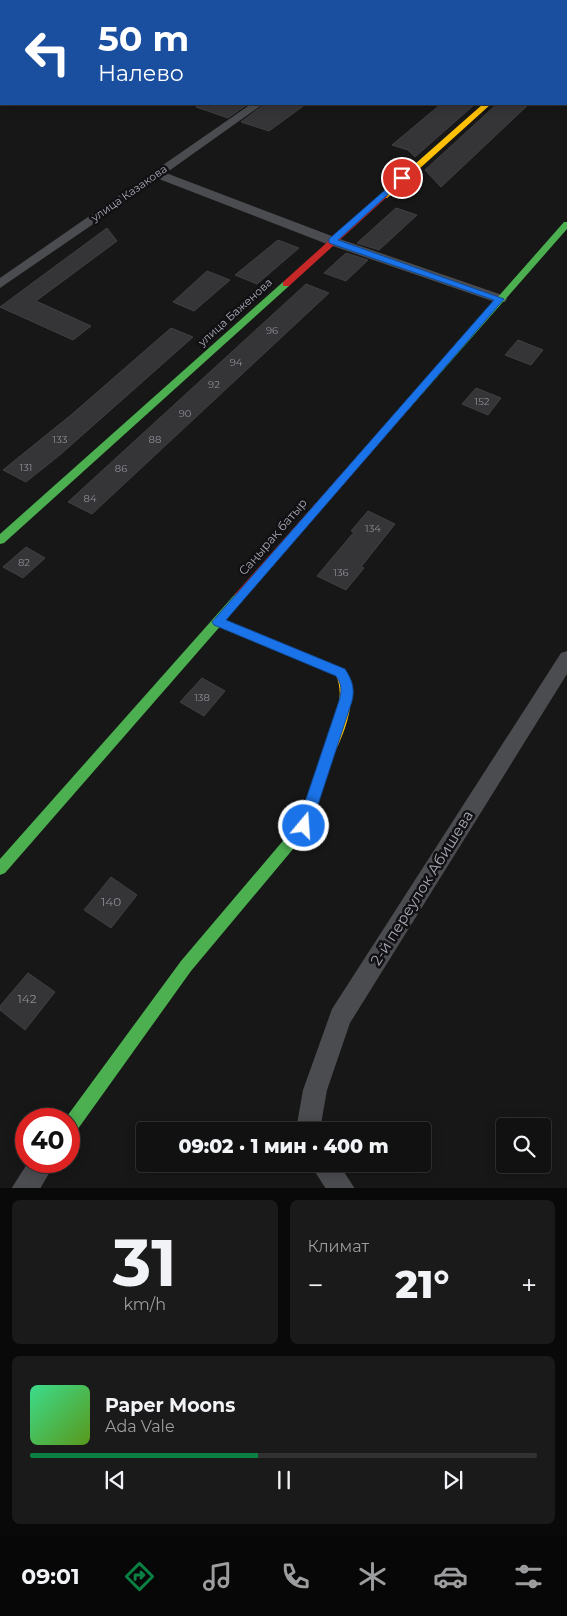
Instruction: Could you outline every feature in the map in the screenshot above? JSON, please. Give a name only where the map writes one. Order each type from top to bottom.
[{"type":"street","name":"улица Казакова","points":[[0,284],[257,105]]},
{"type":"street","name":"улица Баженова","points":[[0,540],[486,105]]},
{"type":"street","points":[[156,174],[332,241],[500,299]]},
{"type":"street","name":"Саңырақ батыр","points":[[0,869],[567,224]]},
{"type":"street","points":[[80,1112],[186,966],[304,826],[346,701],[348,691],[346,680],[340,672],[218,622]]},
{"type":"street","name":"2-й переулок Абишева","points":[[309,1122],[315,1090],[340,1017],[567,658]]},
{"type":"street","points":[[329,1172],[342,1188]]},
{"type":"street","points":[[24,1188],[35,1173]]},
{"type":"building","points":[[197,105],[247,105],[228,118],[196,107]]},
{"type":"building","points":[[264,105],[305,105],[269,131],[241,122]]},
{"type":"building","points":[[440,105],[474,105],[415,157],[408,150],[392,145]]},
{"type":"building","points":[[496,105],[528,105],[441,187],[425,170]]},
{"type":"building","points":[[396,208],[417,215],[379,250],[357,243]]},
{"type":"building","points":[[107,228],[117,241],[36,301],[91,326],[73,340],[0,307]]},
{"type":"building","points":[[278,240],[299,248],[257,284],[235,275]]},
{"type":"building","points":[[346,253],[368,260],[346,281],[324,273]]},
{"type":"building","points":[[207,271],[230,280],[194,311],[173,302]]},
{"type":"building","points":[[306,284],[329,293],[92,514],[68,502]]},
{"type":"building","points":[[171,328],[193,337],[61,454],[26,482],[3,470],[71,415]]},
{"type":"building","points":[[518,340],[543,350],[531,365],[505,355]]},
{"type":"building","points":[[476,388],[501,398],[488,415],[462,404]]},
{"type":"building","points":[[368,511],[395,524],[361,567],[364,568],[346,590],[317,576],[354,532],[351,531]]},
{"type":"building","points":[[26,547],[45,558],[23,578],[3,567]]},
{"type":"building","points":[[202,678],[225,691],[204,716],[180,702]]},
{"type":"building","points":[[111,877],[137,895],[111,928],[84,910]]},
{"type":"building","points":[[28,973],[55,992],[25,1030],[0,1010],[0,1006]]},
{"type":"traffic: fast","points":[[405,408],[567,224]]},
{"type":"traffic: fast","points":[[0,540],[286,284]]},
{"type":"traffic: fast","points":[[0,869],[240,596]]},
{"type":"traffic: fast","points":[[80,1112],[186,966],[304,826],[328,754]]},
{"type":"traffic: slow","points":[[384,196],[486,105]]},
{"type":"traffic: slow","points":[[218,622],[340,672],[344,682],[346,702],[340,724],[328,754]]},
{"type":"traffic: jam","points":[[286,284],[384,196]]},
{"type":"traffic: jam","points":[[240,596],[405,408]]},
{"type":"route","points":[[304,826],[346,701],[348,691],[346,680],[340,672],[218,622],[500,299],[332,241],[402,178]]}]
